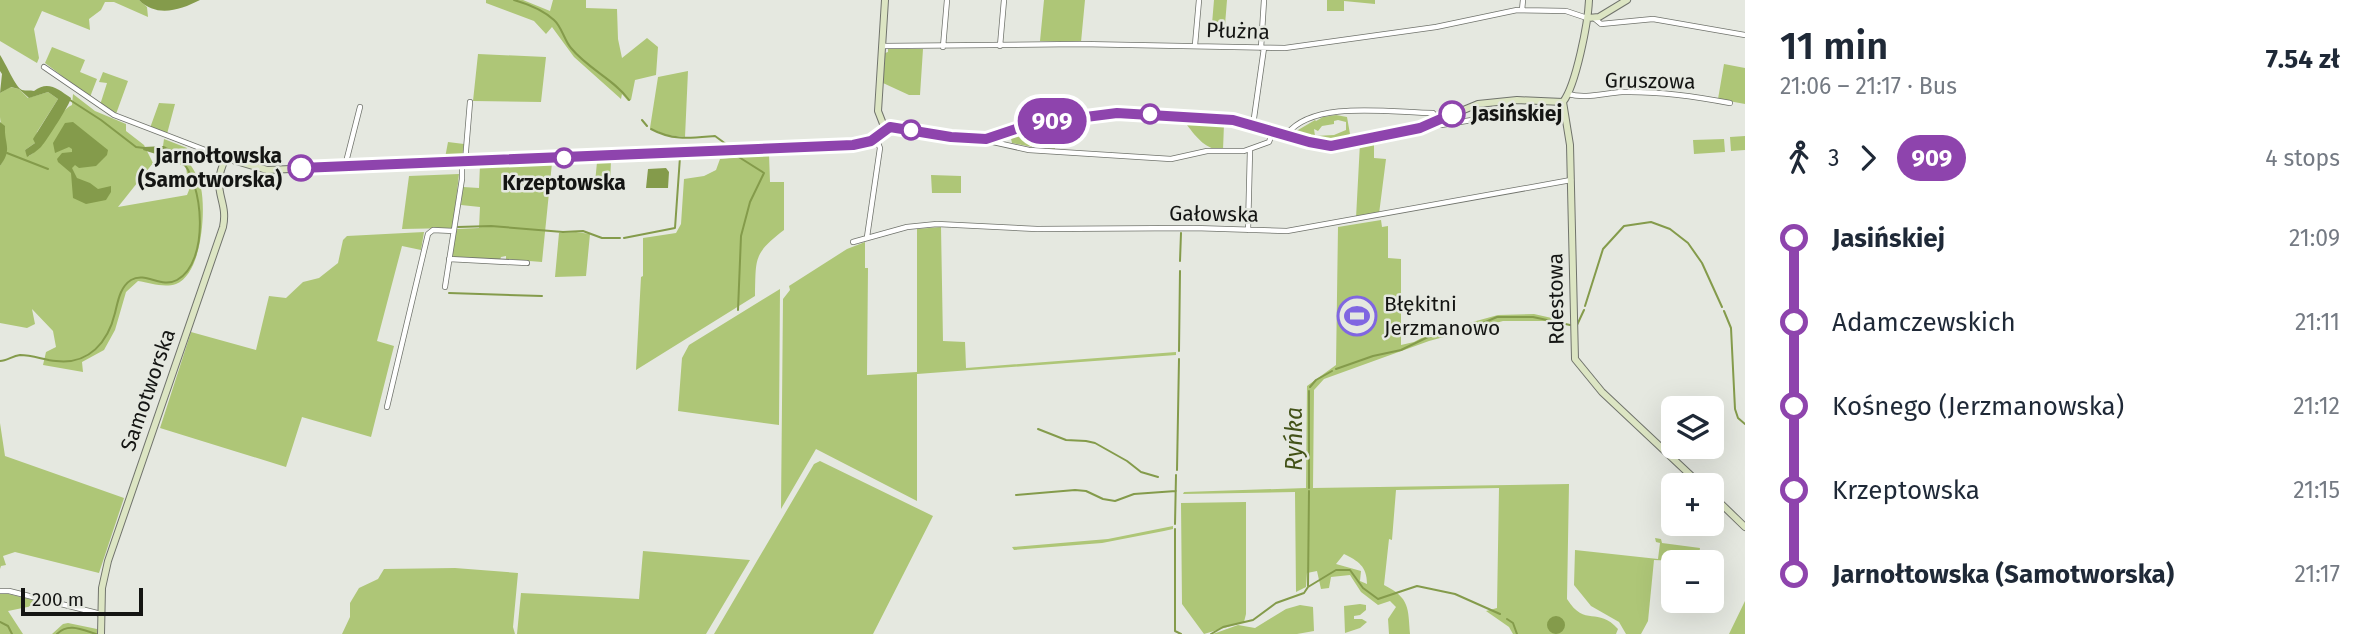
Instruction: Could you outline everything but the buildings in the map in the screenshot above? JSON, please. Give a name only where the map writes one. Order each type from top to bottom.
[{"type":"street","points":[[885,0],[878,111],[885,129]]},
{"type":"street","points":[[943,47],[947,0]]},
{"type":"street","points":[[1000,46],[1004,0]]},
{"type":"street","points":[[1195,45],[1199,0]]},
{"type":"street","points":[[1253,125],[1262,48],[1264,0]]},
{"type":"street","points":[[1522,10],[1523,0]]},
{"type":"street","points":[[983,140],[1031,124],[1117,113],[1222,119],[1253,125],[1320,145],[1337,145],[1420,128],[1478,104],[1517,100],[1563,102],[1568,94],[1591,18],[1589,0]]},
{"type":"street","points":[[1591,18],[1627,0]]},
{"type":"street","name":"Płużna","points":[[882,46],[1298,47],[1436,27],[1522,10],[1566,11],[1591,18],[1600,24],[1658,20],[1745,35]]},
{"type":"street","points":[[44,67],[114,116],[253,168],[267,170],[853,145],[864,144],[885,129],[895,127],[1008,144],[1029,150],[1171,159],[1207,151],[1250,150],[1269,142],[1273,131]]},
{"type":"street","name":"Gruszowa","points":[[1568,94],[1577,97],[1620,92],[1681,93],[1730,103]]},
{"type":"street","points":[[1517,100],[1519,112]]},
{"type":"street","points":[[445,287],[462,179],[470,102]]},
{"type":"street","name":"Rdestowa","points":[[1563,102],[1572,180],[1575,359],[1602,392],[1688,473]]},
{"type":"street","points":[[345,166],[360,107]]},
{"type":"street","points":[[1287,135],[1304,121],[1331,113],[1433,113],[1441,125],[1541,109]]},
{"type":"street","points":[[1004,134],[1008,144]]},
{"type":"street","points":[[867,237],[880,148],[876,138]]},
{"type":"street","points":[[1248,230],[1250,150]]},
{"type":"street","name":"Samotworska","points":[[101,634],[102,588],[107,561],[223,227],[218,177],[226,158]]},
{"type":"street","name":"Gałowska","points":[[853,242],[907,227],[937,225],[1037,229],[1296,230],[1572,180]]},
{"type":"street","points":[[387,407],[428,234],[433,230],[454,231]]},
{"type":"street","points":[[449,259],[527,263]]},
{"type":"street","points":[[1724,507],[1745,527]]},
{"type":"street","points":[[0,591],[102,614]]},
{"type":"shaded area","points":[[0,0],[139,0],[147,7],[148,17],[114,2],[105,2],[101,10],[89,19],[90,30],[42,11],[34,29],[39,58],[37,63],[0,41]]},
{"type":"shaded area","points":[[139,0],[200,0],[185,7],[161,11],[146,6]]},
{"type":"shaded area","points":[[486,0],[523,0],[550,11],[553,0],[586,0],[586,8],[617,9],[622,58],[647,38],[658,47],[656,75],[635,80],[631,100],[628,101],[622,94],[621,99],[574,57],[552,27],[546,34],[534,21],[486,3]]},
{"type":"shaded area","points":[[1044,0],[1085,0],[1081,42],[1040,41]]},
{"type":"shaded area","points":[[1214,0],[1227,0],[1225,25],[1212,24]]},
{"type":"shaded area","points":[[1327,0],[1375,0],[1375,4],[1344,1],[1344,11],[1327,11]]},
{"type":"shaded area","points":[[52,47],[85,60],[80,72],[97,79],[90,97],[45,63]]},
{"type":"shaded area","points":[[888,49],[923,49],[920,95],[909,95],[883,83],[885,53]]},
{"type":"shaded area","points":[[478,54],[546,57],[541,102],[473,101]]},
{"type":"shaded area","points":[[0,55],[22,90],[34,91],[48,86],[71,98],[44,143],[27,157],[25,150],[35,143],[33,139],[58,99],[48,92],[29,98],[19,89],[11,87],[0,93]]},
{"type":"shaded area","points":[[1724,64],[1745,68],[1745,104],[1718,99]]},
{"type":"shaded area","points":[[688,71],[685,137],[666,135],[650,128],[658,77]]},
{"type":"shaded area","points":[[103,72],[128,81],[116,114],[100,105],[107,83],[99,82]]},
{"type":"shaded area","points":[[10,87],[19,89],[28,98],[48,92],[58,99],[37,132],[35,143],[25,150],[29,156],[43,143],[62,114],[72,105],[73,94],[95,111],[126,124],[126,131],[144,145],[153,163],[118,207],[187,195],[189,190],[186,167],[160,155],[176,159],[176,152],[163,146],[164,139],[187,148],[182,155],[194,170],[201,188],[202,226],[192,268],[185,278],[176,284],[138,281],[126,292],[115,330],[104,350],[82,362],[83,372],[43,365],[46,352],[56,347],[53,331],[32,309],[35,324],[27,328],[0,323],[0,166],[6,148],[0,117],[0,93]]},
{"type":"shaded area","points":[[159,103],[175,104],[167,134],[150,128]]},
{"type":"shaded area","points":[[1511,106],[1511,113],[1481,116],[1480,109]]},
{"type":"shaded area","points":[[1323,117],[1347,117],[1350,134],[1345,139],[1320,142],[1293,133],[1315,120]],"holes":[[[1338,120],[1346,122],[1346,130],[1334,135],[1315,136],[1314,129],[1318,131],[1322,126],[1334,124],[1334,121]]]},
{"type":"shaded area","points":[[1188,121],[1224,124],[1223,150],[1202,142],[1187,125]]},
{"type":"shaded area","points":[[0,122],[5,126],[7,150],[0,166]]},
{"type":"shaded area","points":[[73,122],[108,150],[107,155],[96,166],[79,168],[75,165],[72,168],[77,178],[98,189],[111,186],[106,200],[86,204],[73,198],[71,173],[57,159],[62,153],[72,152],[72,149],[69,147],[55,153],[53,143],[65,123]]},
{"type":"shaded area","points":[[1053,124],[1055,149],[1046,148],[1044,126]]},
{"type":"shaded area","points":[[1030,128],[1032,147],[1012,143],[1010,134]]},
{"type":"shaded area","points":[[1745,136],[1745,150],[1731,151],[1730,137]]},
{"type":"shaded area","points":[[1374,139],[1374,158],[1386,159],[1379,214],[1356,218],[1360,143]]},
{"type":"shaded area","points":[[1724,139],[1725,152],[1694,154],[1693,140]]},
{"type":"shaded area","points":[[448,142],[464,144],[462,157],[445,158]]},
{"type":"shaded area","points":[[164,146],[176,152],[180,158],[172,159],[143,150],[144,147]]},
{"type":"shaded area","points":[[769,154],[770,182],[784,182],[784,230],[761,251],[756,265],[755,296],[636,370],[643,238],[676,233],[681,224],[684,179],[704,176],[716,170],[720,159]]},
{"type":"shaded area","points":[[611,161],[610,184],[595,183],[597,162]]},
{"type":"shaded area","points":[[552,163],[542,262],[506,259],[506,256],[500,260],[454,258],[452,253],[457,229],[479,228],[480,207],[461,205],[463,187],[479,188],[480,165]]},
{"type":"shaded area","points":[[666,168],[669,172],[668,188],[646,188],[648,169]]},
{"type":"shaded area","points":[[459,174],[453,228],[402,229],[409,176]]},
{"type":"shaded area","points":[[931,175],[961,176],[961,193],[932,193]]},
{"type":"shaded area","points":[[1381,220],[1382,227],[1388,226],[1388,258],[1401,259],[1401,345],[1429,334],[1498,315],[1534,314],[1565,321],[1565,328],[1545,321],[1503,321],[1429,341],[1324,379],[1314,390],[1313,488],[1569,484],[1567,599],[1580,613],[1611,622],[1618,629],[1616,634],[1513,634],[1509,627],[1486,611],[1497,608],[1499,488],[1396,490],[1392,540],[1389,539],[1384,585],[1403,599],[1409,617],[1410,634],[1389,634],[1388,619],[1396,607],[1390,601],[1378,605],[1361,592],[1350,575],[1331,577],[1329,588],[1321,589],[1317,571],[1307,573],[1306,587],[1296,592],[1295,492],[1183,494],[1306,488],[1307,386],[1336,365],[1338,227]],"holes":[[[1344,554],[1363,568],[1367,584],[1360,581],[1361,571],[1336,564]]]},
{"type":"shaded area","points":[[941,227],[943,341],[965,342],[966,368],[1176,352],[1176,355],[917,374],[917,501],[816,449],[781,509],[783,299],[790,290],[789,286],[847,249],[865,242],[865,268],[868,268],[867,375],[917,372],[917,229]]},
{"type":"shaded area","points":[[424,232],[421,250],[402,246],[377,341],[394,346],[371,437],[302,417],[286,467],[160,428],[191,332],[256,350],[269,296],[286,298],[303,282],[319,278],[338,263],[343,240],[347,236]]},
{"type":"shaded area","points":[[559,233],[590,234],[586,276],[555,277]]},
{"type":"shaded area","points":[[780,289],[779,425],[678,411],[682,358],[689,345]]},
{"type":"shaded area","points":[[0,423],[5,456],[124,498],[99,573],[15,552],[3,556],[6,565],[0,569]]},
{"type":"shaded area","points":[[820,461],[933,516],[873,634],[714,634],[814,464]]},
{"type":"shaded area","points":[[1246,502],[1244,622],[1204,634],[1182,604],[1181,503]]},
{"type":"shaded area","points":[[1173,526],[1173,529],[1102,543],[1014,550],[1012,547],[1108,539]]},
{"type":"shaded area","points":[[1655,538],[1661,539],[1662,543],[1700,550],[1661,550],[1661,560],[1654,560],[1648,621],[1641,634],[1626,634],[1619,622],[1591,606],[1574,585],[1575,550],[1658,559],[1660,543],[1656,542]]},
{"type":"shaded area","points":[[643,551],[750,560],[706,634],[517,634],[521,593],[639,599]]},
{"type":"shaded area","points":[[455,568],[518,573],[513,627],[515,634],[342,634],[350,617],[350,603],[359,588],[378,579],[384,569]]},
{"type":"shaded area","points":[[0,592],[42,602],[8,611],[23,634],[0,634]]},
{"type":"shaded area","points":[[1745,601],[1745,634],[1729,634]]},
{"type":"shaded area","points":[[1300,605],[1313,607],[1314,631],[1297,634],[1213,634],[1238,625],[1255,628],[1286,609]]},
{"type":"shaded area","points":[[1366,605],[1366,610],[1354,616],[1354,619],[1367,622],[1360,628],[1345,633],[1344,606]]},
{"type":"shaded area","points":[[1556,616],[1562,619],[1565,625],[1562,631],[1556,634],[1550,631],[1547,625],[1550,619]]},
{"type":"shaded area","points":[[68,623],[97,629],[97,634],[52,634]]},
{"type":"waterway","points":[[514,0],[535,8],[554,20],[578,55],[629,100]]},
{"type":"waterway","points":[[70,100],[136,147],[144,148]]},
{"type":"waterway","points":[[642,120],[647,126]]},
{"type":"waterway","points":[[651,129],[675,137],[715,136],[730,147]]},
{"type":"waterway","points":[[7,153],[48,169]]},
{"type":"waterway","points":[[685,157],[734,154],[764,173],[750,202],[741,236],[738,310]]},
{"type":"waterway","points":[[659,158],[672,157]]},
{"type":"waterway","points":[[624,238],[675,228],[680,157]]},
{"type":"waterway","points":[[0,361],[20,355],[68,361],[87,355],[102,342],[112,324],[120,295],[127,283],[142,277],[171,282],[188,271],[195,257],[200,221],[194,185],[180,159]]},
{"type":"waterway","name":"Ryńka","points":[[1585,306],[1603,249],[1624,226],[1651,222],[1670,229],[1688,243],[1702,263],[1722,307]]},
{"type":"waterway","points":[[458,227],[583,231],[602,238],[620,238]]},
{"type":"waterway","points":[[1180,261],[1181,233]]},
{"type":"waterway","points":[[1179,351],[1180,271]]},
{"type":"waterway","points":[[449,293],[542,296]]},
{"type":"waterway","name":"Ryńka","points":[[1577,325],[1584,310]]},
{"type":"waterway","name":"Ryńka","points":[[1724,311],[1731,328],[1735,409],[1738,418],[1745,424]]},
{"type":"waterway","name":"Ryńka","points":[[1336,369],[1401,350],[1428,337],[1497,317],[1533,317],[1570,325]]},
{"type":"waterway","points":[[1177,470],[1179,359]]},
{"type":"waterway","name":"Ryńka","points":[[1310,387],[1316,380],[1332,371]]},
{"type":"waterway","name":"Ryńka","points":[[1309,391],[1309,488]]},
{"type":"waterway","points":[[1038,429],[1066,440],[1095,443],[1141,472],[1158,477]]},
{"type":"waterway","points":[[1175,524],[1176,475]]},
{"type":"waterway","points":[[1016,495],[1075,490],[1115,501],[1134,494],[1176,491]]},
{"type":"waterway","name":"Ryńka","points":[[1308,586],[1309,491]]},
{"type":"waterway","points":[[1175,529],[1175,631],[1181,634]]},
{"type":"waterway","points":[[1211,634],[1223,627],[1253,620],[1276,603],[1304,593],[1308,587],[1336,570],[1350,570],[1363,588],[1378,599],[1417,586],[1455,594],[1500,614]]},
{"type":"waterway","points":[[1507,619],[1513,623],[1517,634]]},
{"type":"waterway","points":[[0,622],[8,626],[12,634]]},
{"type":"waterway","points":[[57,634],[66,628],[96,634]]},
{"type":"bus line","name":"909","points":[[301,168],[861,145],[890,127],[951,137],[986,139],[1031,124],[1117,113],[1233,120],[1331,146],[1420,128],[1452,114]]},
{"type":"place","name":"Jasińskiej","points":[[1452,114]]},
{"type":"place","name":"Krzeptowska","points":[[564,158]]},
{"type":"place","name":"Jarnołtowska (Samotworska)","points":[[301,168]]},
{"type":"place","name":"Błękitni Jerzmanowo","points":[[1357,316]]}]
